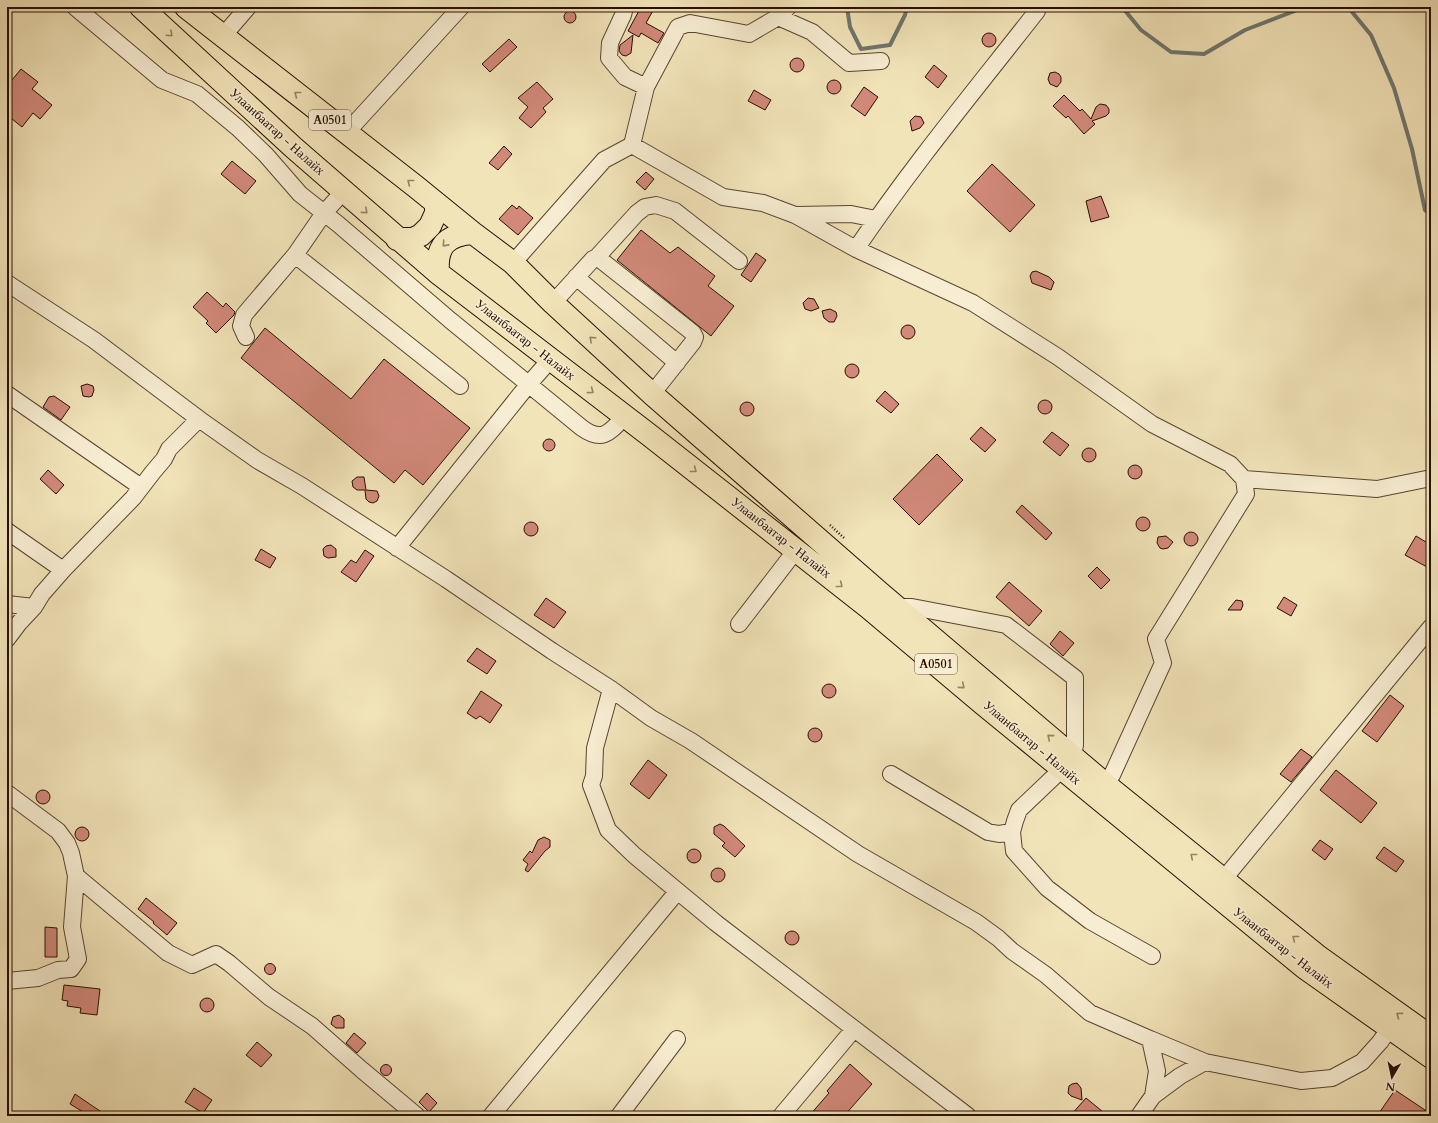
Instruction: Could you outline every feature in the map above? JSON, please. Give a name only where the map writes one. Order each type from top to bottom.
[{"type":"highway","name":"Улаанбаатар - Налайх","points":[[141,7],[343,192],[438,273],[625,416],[1068,762],[1105,784],[1319,957],[1431,1037]]},
{"type":"highway","name":"Улаанбаатар - Налайх","points":[[186,7],[347,132],[473,234],[513,262],[553,303],[652,394],[898,608],[1068,762],[1305,968],[1431,1057]]},
{"type":"highway","points":[[398,239],[413,239],[421,235],[430,226],[436,213],[436,203]]},
{"type":"highway","points":[[438,273],[437,262],[439,251],[444,244],[451,238],[462,234],[473,234]]},
{"type":"street","points":[[75,7],[162,80],[197,94],[238,128],[266,155],[300,194],[528,385],[590,434],[598,436],[608,434],[625,416]]},
{"type":"street","points":[[223,36],[248,7]]},
{"type":"street","points":[[347,132],[461,7]]},
{"type":"street","points":[[625,7],[610,43],[610,58],[625,77],[646,86]]},
{"type":"street","points":[[856,249],[876,219],[920,160],[1038,11]]},
{"type":"street","points":[[513,262],[604,160],[632,145],[646,86],[678,27],[690,22],[749,34],[783,12],[812,32],[849,63],[881,61]]},
{"type":"street","points":[[632,145],[723,197],[763,203],[795,215],[856,249],[973,303],[1058,357],[1152,424],[1230,464],[1244,479],[1246,494],[1156,639],[1163,663],[1112,775],[1105,784]]},
{"type":"street","points":[[246,337],[241,326],[244,315],[295,255],[324,213],[343,192]]},
{"type":"street","points":[[553,303],[637,213],[645,207],[656,205],[676,211],[738,261]]},
{"type":"street","points":[[795,215],[851,214],[876,219]]},
{"type":"street","points":[[295,255],[460,386]]},
{"type":"street","points":[[597,257],[693,333],[695,337],[693,342],[652,394]]},
{"type":"street","points":[[576,278],[676,363]]},
{"type":"street","points":[[7,283],[94,340],[199,419],[257,460],[302,486],[398,548],[611,689],[650,718],[691,741],[858,854],[976,922],[998,938],[1012,951],[1046,974],[1090,1012],[1205,1062],[1301,1081],[1332,1078],[1362,1062],[1390,1028]]},
{"type":"street","points":[[398,548],[528,385],[550,360]]},
{"type":"street","points":[[7,394],[141,487]]},
{"type":"street","points":[[7,639],[34,607],[42,594],[63,570],[133,498],[164,459],[169,449],[199,419]]},
{"type":"street","points":[[1244,479],[1377,489],[1431,478]]},
{"type":"street","points":[[7,530],[63,570]]},
{"type":"street","points":[[739,624],[796,550]]},
{"type":"street","points":[[7,604],[34,607]]},
{"type":"street","points":[[898,608],[912,607],[1006,626],[1075,678],[1075,745],[1068,762],[1020,810],[1012,832],[1014,851],[1047,888],[1090,921],[1152,956]]},
{"type":"street","points":[[1223,880],[1431,627]]},
{"type":"street","points":[[611,689],[595,748],[594,776],[591,785],[608,830],[634,855],[677,892],[968,1116]]},
{"type":"street","points":[[891,774],[988,832],[999,834],[1012,832]]},
{"type":"street","points":[[7,793],[58,831],[67,842],[76,876],[72,927],[78,959],[71,969],[58,970],[38,978],[7,981]]},
{"type":"street","points":[[76,876],[168,953],[192,965],[216,954],[230,963],[269,997],[312,1026],[417,1116]]},
{"type":"street","points":[[492,1116],[677,892]]},
{"type":"street","points":[[781,1116],[854,1029]]},
{"type":"street","points":[[620,1116],[677,1039]]},
{"type":"street","points":[[1150,1039],[1157,1071],[1153,1096]]},
{"type":"street","points":[[1139,1116],[1153,1096],[1180,1076],[1205,1062]]},
{"type":"building","points":[[641,7],[655,7],[646,23],[664,33],[658,43],[641,33],[639,37],[628,31]]},
{"type":"building","points":[[572,11],[575,12],[575,22],[568,23],[565,22],[564,15],[565,12]]},
{"type":"building","points":[[989,33],[994,35],[996,40],[994,45],[989,47],[984,45],[982,40],[984,35]]},
{"type":"building","points":[[633,35],[631,53],[626,56],[622,55],[619,51],[620,45]]},
{"type":"building","points":[[509,39],[517,47],[490,72],[482,64]]},
{"type":"building","points":[[797,58],[802,60],[804,65],[802,70],[797,72],[792,70],[790,65],[792,60]]},
{"type":"building","points":[[934,65],[947,76],[938,88],[925,77]]},
{"type":"building","points":[[21,69],[38,82],[32,89],[52,105],[40,119],[33,113],[22,127],[7,115],[7,86]]},
{"type":"building","points":[[1055,72],[1061,77],[1061,82],[1057,87],[1050,84],[1048,79],[1050,73]]},
{"type":"building","points":[[834,80],[839,82],[841,87],[839,92],[834,94],[829,92],[827,87],[829,82]]},
{"type":"building","points":[[537,82],[553,99],[543,108],[546,112],[531,128],[519,118],[528,107],[518,98]]},
{"type":"building","points":[[864,87],[878,97],[865,116],[851,106]]},
{"type":"building","points":[[754,90],[771,100],[765,110],[748,101]]},
{"type":"building","points":[[1064,95],[1080,111],[1082,109],[1091,119],[1096,107],[1100,104],[1106,105],[1109,109],[1109,113],[1106,116],[1092,121],[1095,124],[1084,134],[1068,116],[1066,118],[1053,106]]},
{"type":"building","points":[[915,116],[921,117],[924,123],[920,128],[912,131],[910,121]]},
{"type":"building","points":[[504,146],[512,154],[498,170],[489,163]]},
{"type":"building","points":[[232,161],[256,181],[245,194],[221,174]]},
{"type":"building","points":[[992,164],[1035,205],[1010,232],[967,191]]},
{"type":"building","points":[[646,172],[654,179],[645,190],[636,182]]},
{"type":"building","points":[[1101,196],[1109,217],[1091,222],[1086,201]]},
{"type":"building","points":[[512,205],[517,209],[519,206],[533,218],[518,235],[499,219]]},
{"type":"building","points":[[641,230],[670,253],[678,247],[715,276],[708,286],[734,306],[711,336],[617,260]]},
{"type":"building","points":[[756,253],[766,260],[751,282],[741,275]]},
{"type":"building","points":[[1036,271],[1049,277],[1054,282],[1051,290],[1032,283],[1030,276],[1032,272]]},
{"type":"building","points":[[207,292],[223,307],[226,303],[235,312],[234,315],[216,333],[206,323],[208,321],[193,307]]},
{"type":"building","points":[[808,298],[814,299],[819,308],[811,311],[805,309],[803,303]]},
{"type":"building","points":[[830,309],[836,312],[837,316],[834,322],[829,322],[824,318],[822,311]]},
{"type":"building","points":[[908,325],[913,327],[915,332],[913,337],[908,339],[903,337],[901,332],[903,327]]},
{"type":"building","points":[[265,328],[351,399],[384,359],[470,428],[423,485],[405,470],[394,483],[241,358]]},
{"type":"building","points":[[852,364],[857,366],[859,371],[857,376],[852,378],[847,376],[845,371],[847,366]]},
{"type":"building","points":[[87,384],[93,386],[94,390],[92,396],[89,397],[83,396],[81,386]]},
{"type":"building","points":[[885,391],[899,404],[891,413],[876,401]]},
{"type":"building","points":[[54,396],[70,407],[61,420],[43,407],[49,397]]},
{"type":"building","points":[[1045,400],[1050,402],[1052,407],[1050,412],[1045,414],[1040,412],[1038,407],[1040,402]]},
{"type":"building","points":[[747,402],[752,404],[754,409],[752,414],[747,416],[742,414],[740,409],[742,404]]},
{"type":"building","points":[[981,427],[996,440],[985,452],[970,439]]},
{"type":"building","points":[[1052,432],[1069,445],[1060,456],[1043,442]]},
{"type":"building","points":[[551,439],[554,440],[554,450],[547,451],[544,450],[543,443],[544,440]]},
{"type":"building","points":[[1089,448],[1094,450],[1096,455],[1094,460],[1089,462],[1084,460],[1082,455],[1084,450]]},
{"type":"building","points":[[937,454],[963,480],[919,525],[893,499]]},
{"type":"building","points":[[1135,465],[1140,467],[1142,472],[1140,477],[1135,479],[1130,477],[1128,472],[1130,467]]},
{"type":"building","points":[[48,470],[64,485],[56,494],[40,479]]},
{"type":"building","points":[[357,477],[364,477],[366,490],[377,491],[379,496],[377,501],[373,503],[369,502],[366,499],[365,490],[357,490],[353,487],[352,481]]},
{"type":"building","points":[[1022,505],[1052,533],[1046,540],[1016,512]]},
{"type":"building","points":[[1143,517],[1148,519],[1150,524],[1148,529],[1143,531],[1138,529],[1136,524],[1138,519]]},
{"type":"building","points":[[531,522],[536,524],[538,529],[536,534],[531,536],[526,534],[524,529],[526,524]]},
{"type":"building","points":[[1191,532],[1196,534],[1198,539],[1196,544],[1191,546],[1186,544],[1184,539],[1186,534]]},
{"type":"building","points":[[1166,536],[1173,542],[1168,548],[1160,548],[1157,543],[1158,537]]},
{"type":"building","points":[[1416,536],[1431,545],[1431,559],[1427,567],[1405,555]]},
{"type":"building","points":[[331,545],[336,549],[336,557],[328,558],[324,556],[323,549],[326,546]]},
{"type":"building","points":[[261,549],[276,558],[270,568],[255,560]]},
{"type":"building","points":[[365,550],[374,556],[356,582],[341,572],[351,560],[356,563]]},
{"type":"building","points":[[1097,567],[1110,580],[1101,589],[1088,576]]},
{"type":"building","points":[[1009,582],[1042,611],[1029,626],[996,597]]},
{"type":"building","points":[[1284,597],[1297,605],[1291,616],[1277,608]]},
{"type":"building","points":[[546,598],[566,612],[554,628],[534,615]]},
{"type":"building","points":[[1236,600],[1242,601],[1243,605],[1241,610],[1228,610]]},
{"type":"building","points":[[1060,631],[1074,643],[1063,656],[1050,644]]},
{"type":"building","points":[[477,648],[496,661],[487,674],[467,661]]},
{"type":"building","points":[[829,684],[834,686],[836,691],[834,696],[829,698],[824,696],[822,691],[824,686]]},
{"type":"building","points":[[481,691],[502,705],[490,723],[480,716],[476,719],[467,713]]},
{"type":"building","points":[[1390,695],[1404,706],[1377,742],[1362,731]]},
{"type":"building","points":[[815,728],[820,730],[822,735],[820,740],[815,742],[810,740],[808,735],[810,730]]},
{"type":"building","points":[[1301,749],[1312,757],[1291,782],[1280,774]]},
{"type":"building","points":[[648,760],[667,775],[649,799],[630,784]]},
{"type":"building","points":[[1336,770],[1377,803],[1361,823],[1320,790]]},
{"type":"building","points":[[43,790],[48,792],[50,797],[48,802],[43,804],[38,802],[36,797],[38,792]]},
{"type":"building","points":[[720,824],[745,846],[735,857],[722,846],[725,843],[714,834],[714,827]]},
{"type":"building","points":[[82,827],[87,829],[89,834],[87,839],[82,841],[77,839],[75,834],[77,829]]},
{"type":"building","points":[[544,837],[550,840],[550,847],[528,872],[525,870],[528,864],[523,860],[530,851],[532,853],[538,840]]},
{"type":"building","points":[[1320,840],[1333,849],[1325,860],[1312,850]]},
{"type":"building","points":[[1384,847],[1404,861],[1396,872],[1376,858]]},
{"type":"building","points":[[694,849],[699,851],[701,856],[699,861],[694,863],[689,861],[687,856],[689,851]]},
{"type":"building","points":[[718,868],[723,870],[725,875],[723,880],[718,882],[713,880],[711,875],[713,870]]},
{"type":"building","points":[[146,898],[177,923],[167,935],[138,909]]},
{"type":"building","points":[[45,927],[57,928],[57,957],[45,957]]},
{"type":"building","points":[[792,931],[797,933],[799,938],[797,943],[792,945],[787,943],[785,938],[787,933]]},
{"type":"building","points":[[268,964],[272,964],[274,965],[274,973],[268,974],[265,971],[265,967]]},
{"type":"building","points":[[64,985],[100,989],[97,1015],[80,1013],[81,1008],[67,1006],[68,1001],[62,1000]]},
{"type":"building","points":[[207,998],[212,1000],[214,1005],[212,1010],[207,1012],[202,1010],[200,1005],[202,1000]]},
{"type":"building","points":[[339,1015],[344,1019],[344,1028],[336,1028],[331,1024],[333,1017]]},
{"type":"building","points":[[354,1033],[366,1043],[357,1053],[346,1043]]},
{"type":"building","points":[[257,1042],[272,1055],[261,1067],[246,1055]]},
{"type":"building","points":[[850,1064],[872,1084],[844,1116],[809,1116],[829,1093],[827,1091]]},
{"type":"building","points":[[384,1065],[388,1065],[390,1066],[390,1074],[384,1075],[381,1072],[381,1068]]},
{"type":"building","points":[[1077,1083],[1081,1088],[1082,1100],[1071,1096],[1068,1093],[1069,1086]]},
{"type":"building","points":[[194,1088],[212,1100],[203,1113],[185,1102]]},
{"type":"building","points":[[1395,1090],[1431,1114],[1431,1116],[1377,1116]]},
{"type":"building","points":[[427,1093],[437,1103],[429,1112],[419,1102]]},
{"type":"building","points":[[75,1094],[108,1116],[83,1116],[85,1113],[70,1104]]},
{"type":"building","points":[[1086,1098],[1108,1116],[1070,1116]]},
{"type":"waterway","points":[[847,7],[850,27],[861,49],[890,45],[905,15],[907,7]]},
{"type":"waterway","points":[[1122,7],[1141,30],[1171,52],[1204,54],[1245,30],[1305,7]]},
{"type":"waterway","points":[[1348,7],[1371,35],[1394,88],[1412,149],[1425,210],[1431,215]]}]
